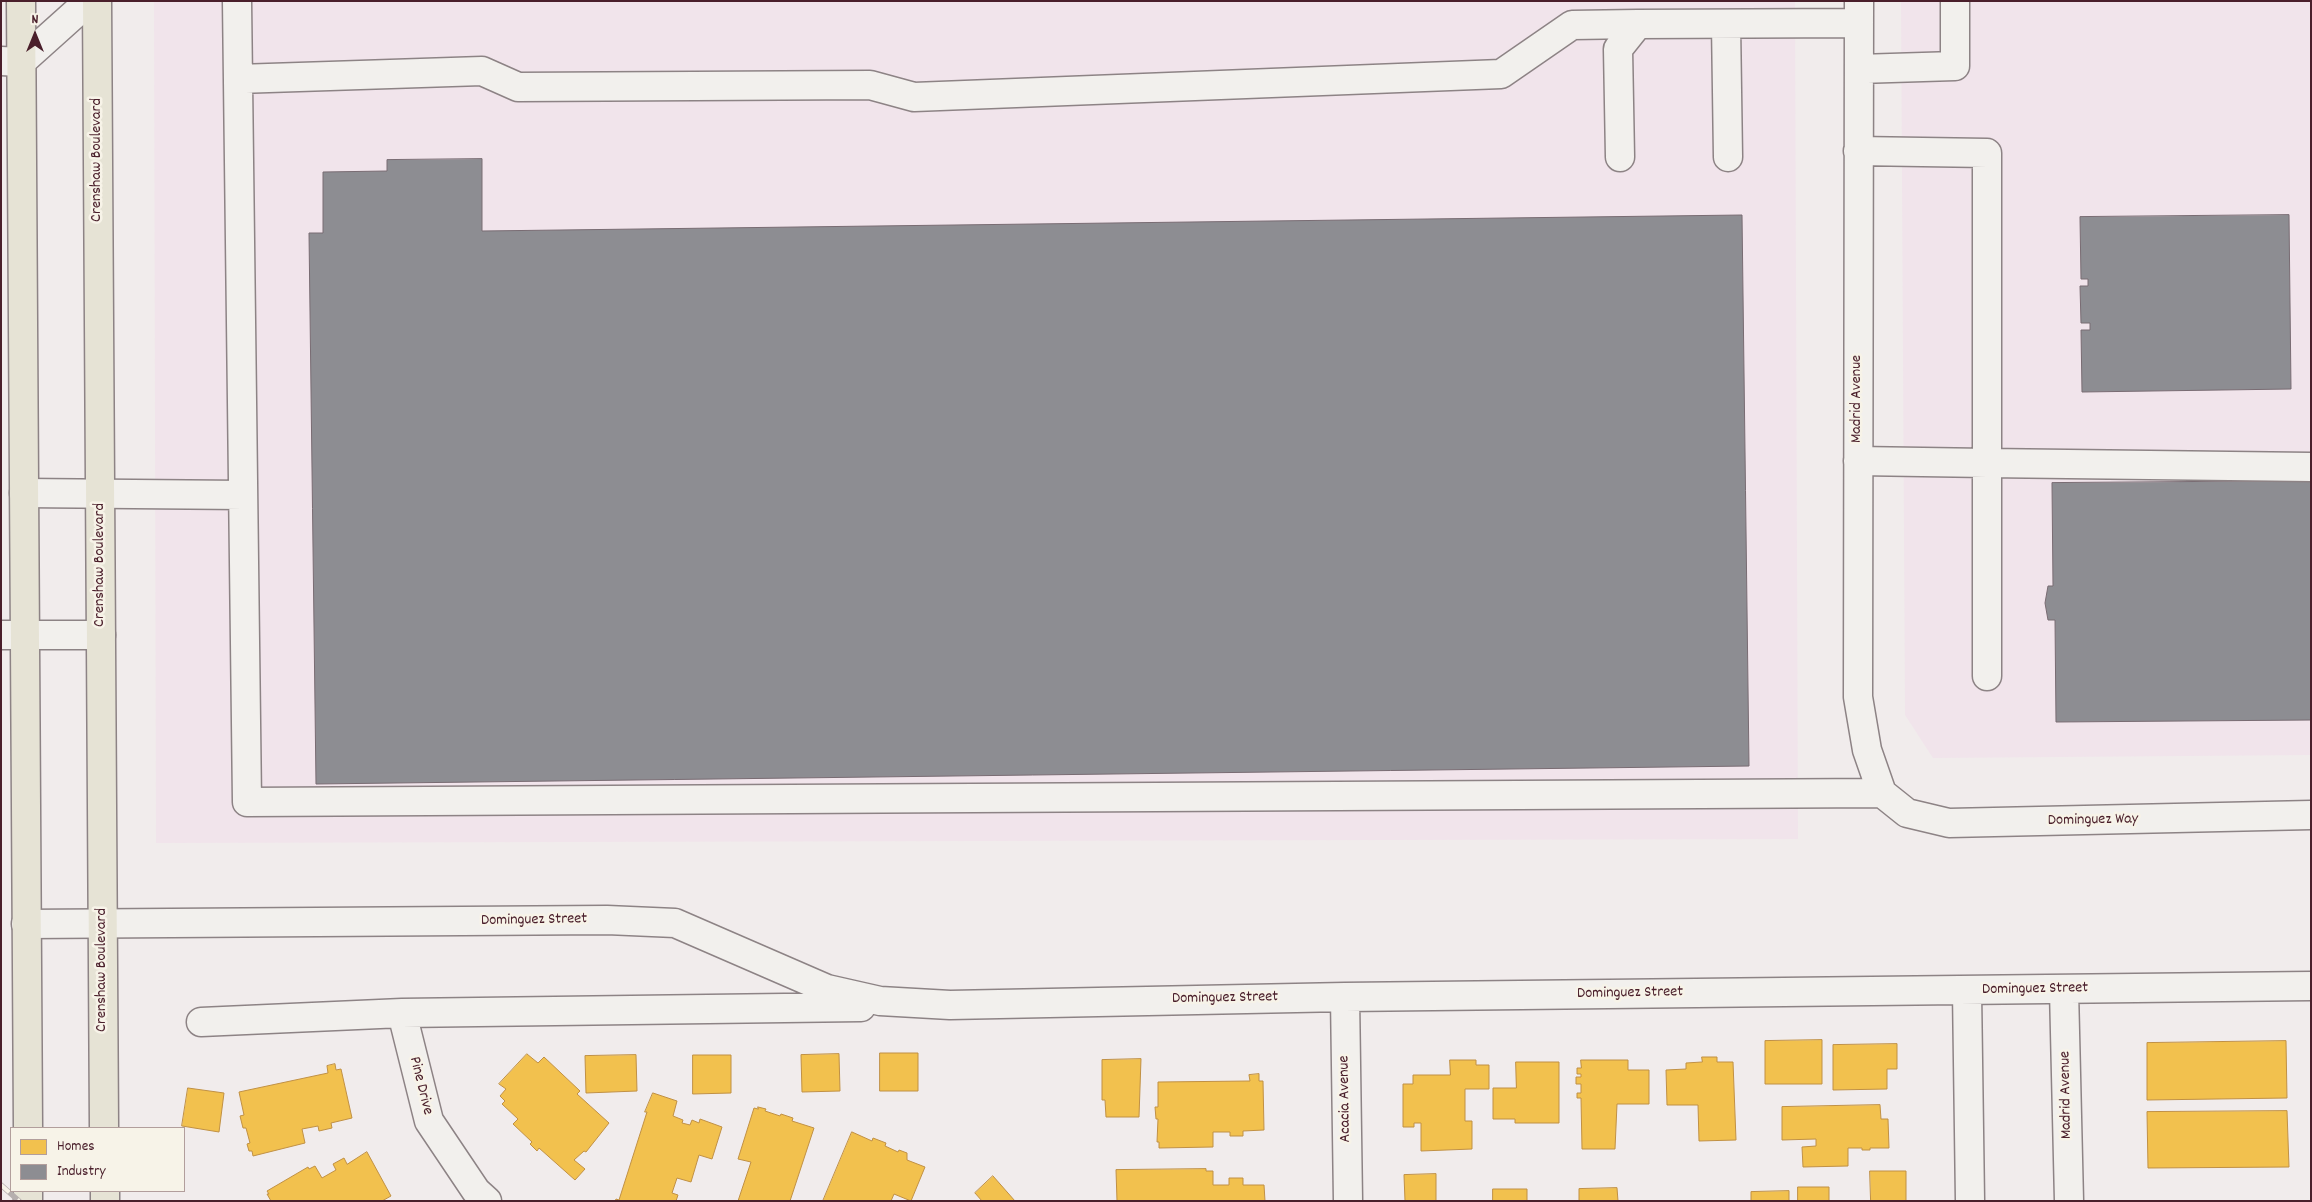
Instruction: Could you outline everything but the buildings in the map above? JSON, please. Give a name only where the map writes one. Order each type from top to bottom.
[{"type":"main road","points":[[21,1],[11,62],[24,493],[13,635],[26,924],[28,1127]]},
{"type":"main road","name":"Crenshaw Boulevard","points":[[97,1],[104,1127]]},
{"type":"street","points":[[11,62],[89,1]]},
{"type":"street","points":[[237,1],[247,802],[1882,793]]},
{"type":"street","points":[[1859,69],[1954,66],[1955,1]]},
{"type":"street","points":[[238,79],[482,71],[518,87],[870,85],[914,97],[1462,76],[1501,74],[1572,25],[1726,24],[1859,12]]},
{"type":"street","name":"Madrid Avenue","points":[[1859,12],[1858,697],[1867,750],[1882,793]]},
{"type":"street","points":[[1620,157],[1618,49],[1638,24]]},
{"type":"street","points":[[1726,24],[1728,157]]},
{"type":"street","points":[[1858,151],[1987,153],[1987,676]]},
{"type":"street","points":[[1858,462],[2311,467]]},
{"type":"street","points":[[24,493],[243,495]]},
{"type":"street","points":[[13,635],[101,635]]},
{"type":"street","name":"Dominguez Way","points":[[1882,793],[1907,812],[1949,823],[2311,815]]},
{"type":"street","name":"Dominguez Street","points":[[26,924],[606,920],[675,923],[827,989],[880,1001],[950,1005]]},
{"type":"street","name":"Dominguez Street","points":[[202,1022],[402,1013],[753,1010],[1344,997],[2311,986]]},
{"type":"street","name":"Madrid Avenue","points":[[2064,990],[2069,1201]]},
{"type":"street","points":[[1967,991],[1970,1201]]},
{"type":"street","name":"Acacia Avenue","points":[[1344,997],[1348,1201]]},
{"type":"street","name":"Pine Drive","points":[[402,1013],[429,1121],[476,1190],[487,1201]]},
{"type":"shaded area","points":[[154,1],[1795,1],[1798,839],[156,843]]},
{"type":"shaded area","points":[[1901,1],[2311,1],[2311,755],[1933,758],[1905,715]]},
{"type":"railway","points":[[1,1185],[19,1201]]}]
